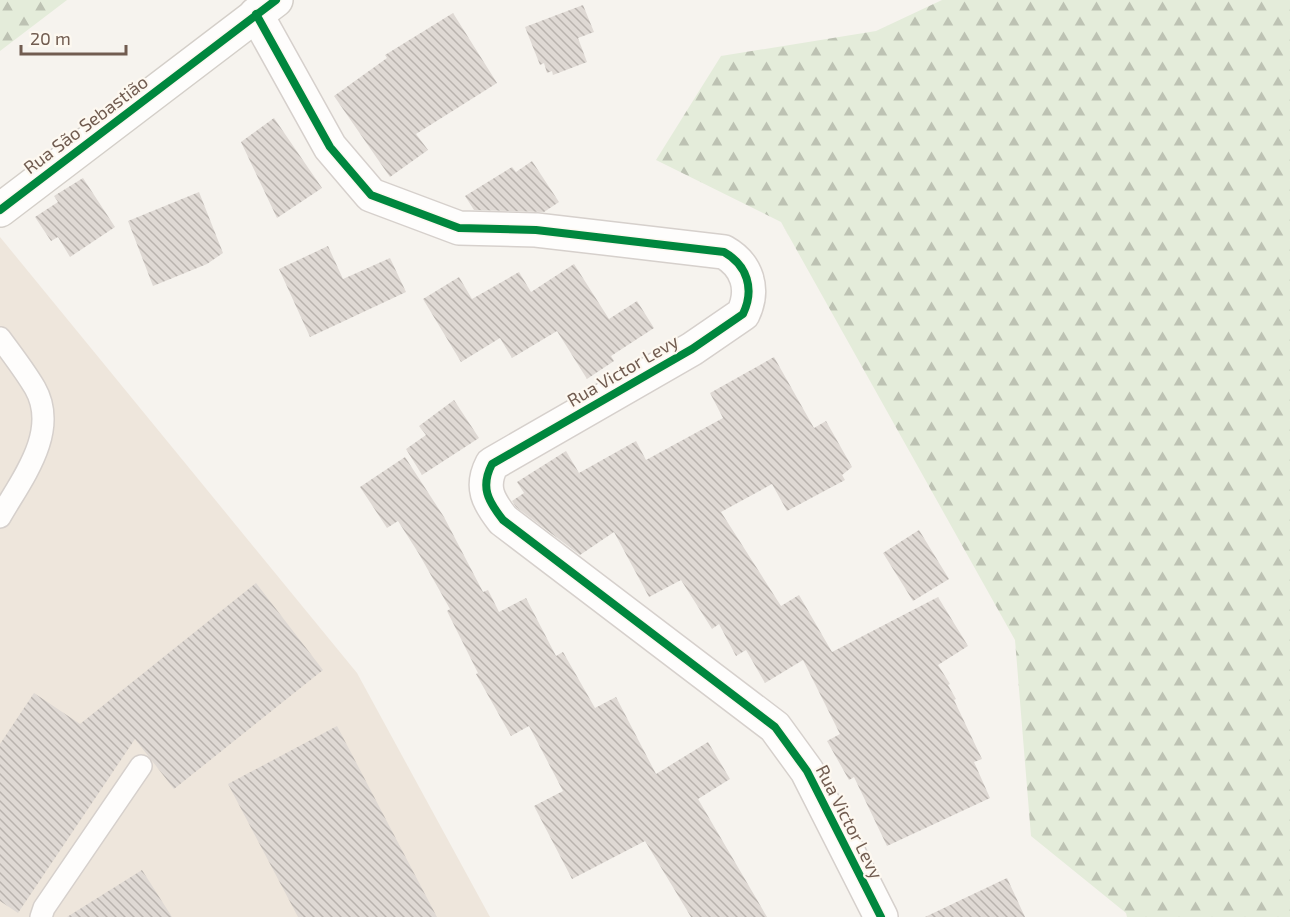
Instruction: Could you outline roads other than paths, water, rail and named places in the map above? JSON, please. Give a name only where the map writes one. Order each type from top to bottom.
[{"type":"street","name":"Rua São Sebastião","points":[[0,210],[266,7]]},
{"type":"street","name":"Rua Victor Levy","points":[[266,7],[330,147],[371,195],[459,228],[536,230],[724,252],[736,259],[746,272],[749,291],[744,314],[692,350],[492,464],[486,475],[484,488],[492,506],[503,520],[775,727],[807,771],[881,917]]},
{"type":"lane","points":[[0,338],[37,390],[42,416],[42,441],[0,517]]},
{"type":"lane","points":[[41,917],[44,908],[141,766]]}]
